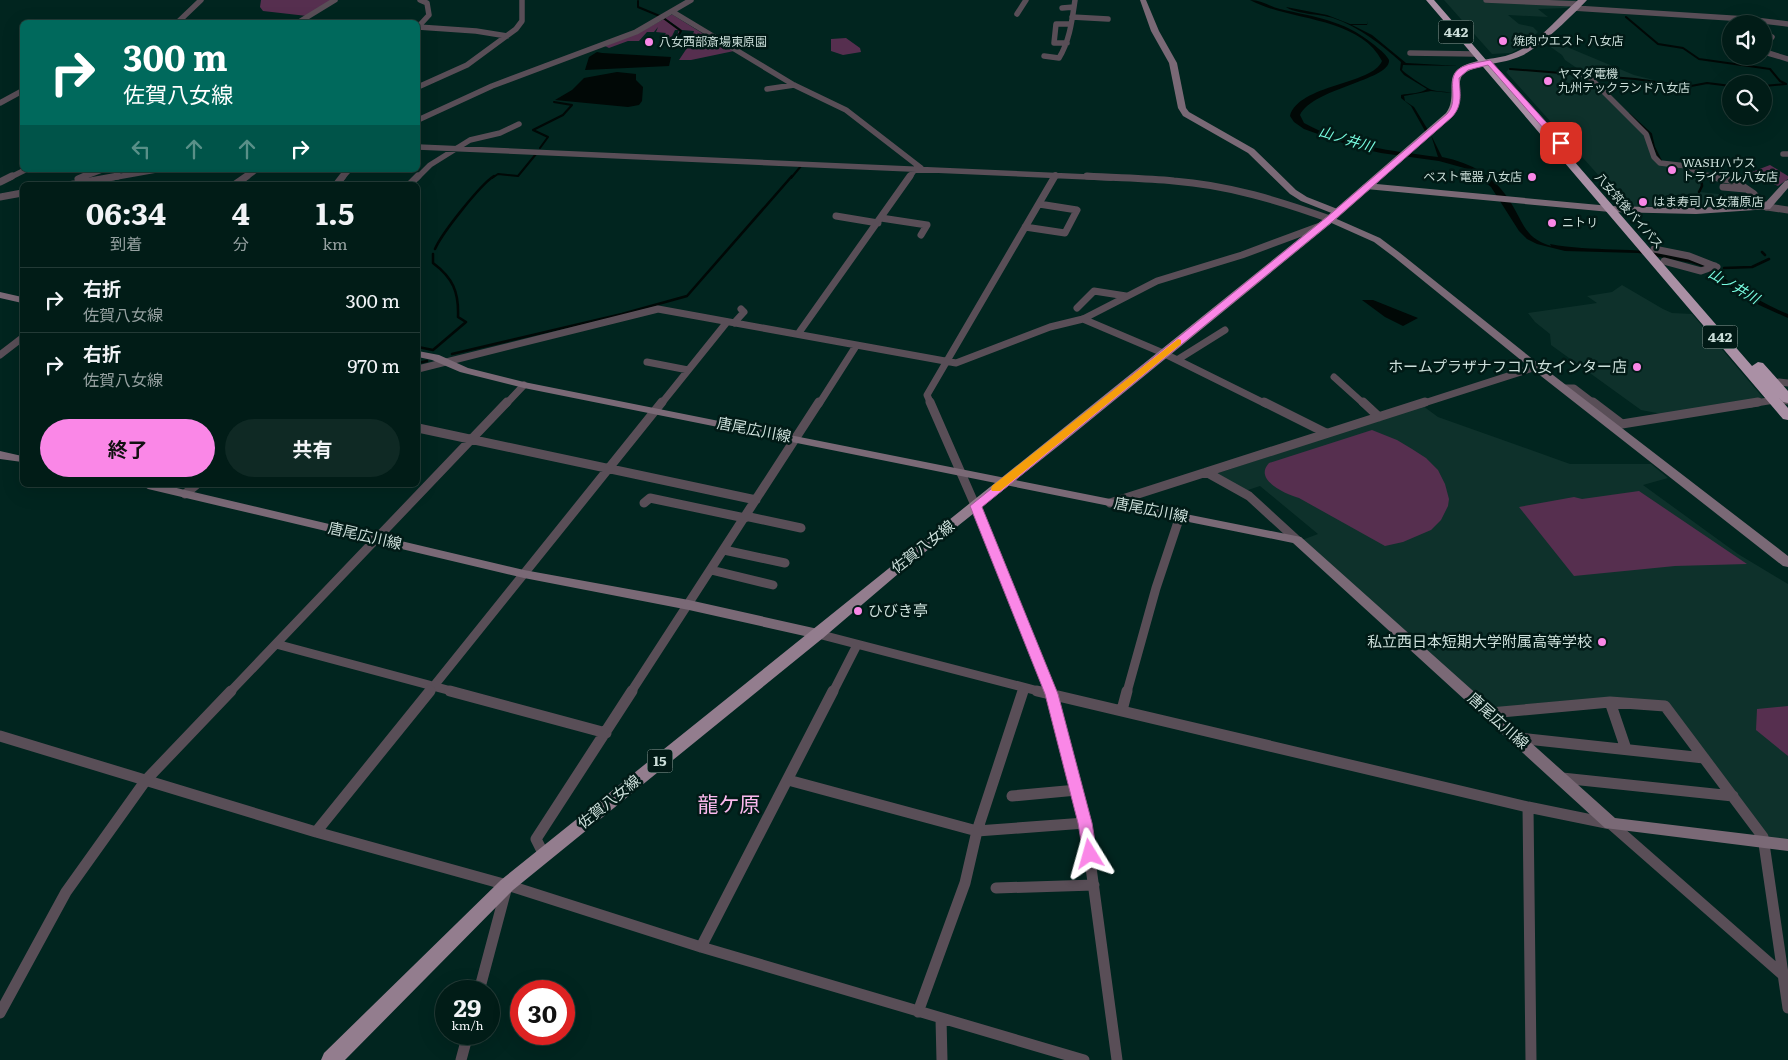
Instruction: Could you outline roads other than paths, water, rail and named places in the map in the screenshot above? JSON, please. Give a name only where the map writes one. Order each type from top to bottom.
[{"type":"highway","name":"八女筑後バイパス","points":[[1430,0],[1475,54],[1486,63]]},
{"type":"highway","name":"八女筑後バイパス","points":[[1437,0],[1486,63],[1655,255],[1788,400]]},
{"type":"highway","name":"八女筑後バイパス","points":[[1655,255],[1788,416]]},
{"type":"main road","points":[[1143,0],[1150,14],[1158,39],[1170,56],[1182,108],[1186,114],[1251,151],[1294,192],[1329,219],[1377,240],[1388,248],[1536,367],[1788,563]]},
{"type":"main road","name":"佐賀八女線","points":[[331,1060],[507,885],[1329,219],[1404,154],[1455,109],[1458,97],[1456,78],[1458,73],[1465,68],[1503,60],[1524,52],[1578,4]]},
{"type":"main road","points":[[1366,186],[1498,200],[1615,209],[1705,210],[1767,207],[1788,183]]},
{"type":"main road","points":[[0,295],[20,300]]},
{"type":"main road","name":"唐尾広川線","points":[[420,354],[447,361],[464,370],[524,384],[1297,540],[1611,824]]},
{"type":"main road","points":[[0,456],[20,459]]},
{"type":"main road","name":"唐尾広川線","points":[[156,487],[524,574],[689,605],[818,634]]},
{"type":"main road","points":[[1611,824],[1788,845]]},
{"type":"street","points":[[180,20],[201,0]]},
{"type":"street","points":[[302,20],[335,0]]},
{"type":"street","points":[[420,0],[427,3],[429,15],[420,25]]},
{"type":"street","points":[[420,86],[467,65],[516,29],[522,21],[522,0]]},
{"type":"street","points":[[420,119],[510,79],[628,37],[691,0]]},
{"type":"street","points":[[1017,14],[1026,0]]},
{"type":"street","points":[[1044,56],[1059,58],[1067,43],[1075,0]]},
{"type":"street","points":[[1486,0],[1578,4],[1722,19]]},
{"type":"street","points":[[1062,8],[1074,7]]},
{"type":"street","points":[[673,12],[794,85],[846,110],[919,168]]},
{"type":"street","points":[[1072,17],[1108,19]]},
{"type":"street","points":[[1772,23],[1788,24]]},
{"type":"street","points":[[1067,43],[1054,43],[1056,24],[1071,24]]},
{"type":"street","points":[[420,27],[476,31],[507,36]]},
{"type":"street","points":[[1410,53],[1475,54]]},
{"type":"street","points":[[1772,54],[1788,59]]},
{"type":"street","points":[[1584,76],[1589,76],[1646,134],[1654,157],[1660,163],[1687,166],[1704,176],[1733,180],[1747,189],[1767,207],[1788,210]]},
{"type":"street","points":[[766,89],[794,85]]},
{"type":"street","points":[[0,102],[20,92]]},
{"type":"street","points":[[412,182],[430,165],[470,140],[500,133],[519,124]]},
{"type":"street","points":[[420,147],[1056,174],[1200,184],[1254,196],[1329,219]]},
{"type":"street","points":[[798,334],[919,168]]},
{"type":"street","points":[[0,182],[21,172]]},
{"type":"street","points":[[72,182],[97,172]]},
{"type":"street","points":[[86,182],[144,172]]},
{"type":"street","points":[[238,182],[253,172]]},
{"type":"street","points":[[339,182],[347,172]]},
{"type":"street","points":[[1056,174],[927,395],[976,506],[1052,694],[1085,823],[1117,1060]]},
{"type":"street","points":[[1723,187],[1747,189]]},
{"type":"street","points":[[0,197],[20,193]]},
{"type":"street","points":[[1025,227],[1065,233],[1077,210],[1038,204]]},
{"type":"street","points":[[836,216],[927,225],[921,235]]},
{"type":"street","points":[[420,368],[658,310],[956,364],[1050,327],[1083,319],[1157,281],[1242,255],[1329,219]]},
{"type":"street","points":[[1655,255],[1689,256],[1715,267],[1702,271],[1655,255]]},
{"type":"street","points":[[1077,308],[1094,291],[1126,296]]},
{"type":"street","points":[[316,832],[655,410],[730,323],[744,312],[741,309]]},
{"type":"street","points":[[1083,319],[1163,353],[1326,433]]},
{"type":"street","points":[[1177,360],[1225,330]]},
{"type":"street","points":[[0,354],[20,339]]},
{"type":"street","points":[[544,855],[536,839],[856,346]]},
{"type":"street","points":[[647,362],[688,370]]},
{"type":"street","points":[[1110,503],[1536,367]]},
{"type":"street","points":[[1334,377],[1379,417]]},
{"type":"street","points":[[1779,382],[1788,383]]},
{"type":"street","points":[[0,1013],[66,892],[146,780],[524,384]]},
{"type":"street","points":[[1563,388],[1574,388],[1622,424],[1774,400],[1788,400]]},
{"type":"street","points":[[420,428],[756,500]]},
{"type":"street","points":[[1206,472],[1249,496],[1297,540]]},
{"type":"street","points":[[185,494],[194,487]]},
{"type":"street","points":[[644,503],[650,498],[801,528]]},
{"type":"street","points":[[1122,710],[1156,588],[1180,516]]},
{"type":"street","points":[[724,550],[785,563]]},
{"type":"street","points":[[711,570],[773,585]]},
{"type":"street","points":[[818,634],[1024,688],[1528,807],[1611,824],[1785,975]]},
{"type":"street","points":[[276,644],[606,732]]},
{"type":"street","points":[[701,947],[857,645]]},
{"type":"street","points":[[918,1012],[965,883],[977,831],[1024,688]]},
{"type":"street","points":[[1490,714],[1610,702],[1665,706],[1765,842],[1785,975],[1788,1008]]},
{"type":"street","points":[[1610,702],[1626,750]]},
{"type":"street","points":[[0,736],[316,832],[507,885],[701,947],[1084,1060]]},
{"type":"street","points":[[1518,738],[1704,758]]},
{"type":"street","points":[[1562,778],[1733,796]]},
{"type":"street","points":[[788,780],[977,831],[1085,823]]},
{"type":"street","points":[[1012,796],[1076,790]]},
{"type":"street","points":[[1528,807],[1531,1060]]},
{"type":"street","points":[[996,888],[1018,887],[1020,883],[1027,882],[1031,887],[1094,885]]},
{"type":"street","points":[[482,980],[507,885]]},
{"type":"street","points":[[941,1019],[942,1060]]},
{"type":"street","points":[[461,1060],[465,1045]]},
{"type":"water","name":"山ノ井川","points":[[1250,0],[1340,24],[1362,36],[1382,51],[1389,60],[1386,67],[1378,73],[1334,91],[1308,106],[1300,115],[1304,123],[1320,131],[1352,142],[1386,150],[1438,157],[1431,135],[1442,157],[1473,167],[1498,185],[1526,229],[1542,243],[1551,246],[1550,244],[1567,247],[1654,252],[1695,261],[1755,298],[1788,314],[1788,318],[1759,305],[1721,282],[1703,267],[1691,263],[1638,253],[1565,251],[1537,244],[1527,239],[1519,231],[1491,187],[1468,169],[1439,161],[1381,153],[1354,147],[1304,129],[1294,122],[1290,116],[1296,105],[1320,91],[1365,75],[1376,69],[1382,61],[1371,46],[1357,35],[1340,27],[1266,7]]},
{"type":"water","points":[[1286,7],[1327,15],[1350,24],[1367,24],[1368,21],[1367,25],[1352,25],[1372,35],[1406,63],[1459,66],[1403,65],[1402,70],[1425,87],[1434,91],[1452,93],[1431,91],[1404,96],[1405,101],[1414,107],[1428,130],[1425,131],[1411,106],[1401,98],[1401,95],[1418,93],[1427,89],[1404,75],[1400,70],[1401,62],[1352,26],[1333,18],[1295,11]]},
{"type":"water","points":[[597,52],[671,57],[669,66],[585,70],[589,57]]},
{"type":"water","points":[[617,72],[636,74],[636,80],[643,87],[642,101],[639,105],[628,107],[555,100],[572,90],[584,78]]},
{"type":"water","points":[[1362,300],[1373,300],[1418,318],[1403,326],[1385,317]]},
{"type":"waterway","points":[[638,1],[638,7],[662,17],[681,31],[677,38]]},
{"type":"waterway","points":[[1626,17],[1658,44],[1683,48],[1699,59],[1770,69],[1780,81],[1786,84],[1772,85]]},
{"type":"waterway","points":[[674,44],[676,40]]},
{"type":"waterway","points":[[1510,69],[1635,79],[1684,86]]},
{"type":"waterway","points":[[1691,86],[1707,83],[1722,85]]},
{"type":"waterway","points":[[540,148],[548,137],[533,130],[563,115],[572,105],[554,102]]},
{"type":"waterway","points":[[1629,114],[1651,134],[1654,147],[1661,161]]},
{"type":"waterway","points":[[492,178],[498,174],[518,176],[536,154]]},
{"type":"waterway","points":[[1687,165],[1709,167],[1723,176]]},
{"type":"waterway","points":[[791,178],[801,166]]},
{"type":"waterway","points":[[435,249],[462,210],[494,176]]},
{"type":"waterway","points":[[452,354],[622,314],[687,296],[792,176]]},
{"type":"waterway","points":[[1699,192],[1702,186],[1701,177]]},
{"type":"waterway","points":[[1762,252],[1765,255]]},
{"type":"waterway","points":[[420,347],[433,350],[466,322],[458,317],[456,293],[450,280],[433,263],[433,254]]},
{"type":"waterway","name":"山ノ井川","points":[[1724,268],[1752,267],[1769,259]]},
{"type":"waterway","points":[[420,363],[427,361]]},
{"type":"place","name":"焼肉ウエスト 八女店","points":[[1503,41]]},
{"type":"place","name":"八女西部斎場東原園","points":[[649,42]]},
{"type":"place","name":"ヤマダ電機 九州テックランド八女店","points":[[1548,81]]},
{"type":"place","name":"WASHハウス トライアル八女店","points":[[1672,170]]},
{"type":"place","name":"ベスト電器 八女店","points":[[1532,177]]},
{"type":"place","name":"はま寿司 八女蒲原店","points":[[1643,202]]},
{"type":"place","name":"ニトリ","points":[[1552,223]]},
{"type":"place","name":"ホームプラザナフコ八女インター店","points":[[1637,367]]},
{"type":"place","name":"ひびき亭","points":[[858,611]]},
{"type":"place","name":"私立西日本短期大学附属高等学校","points":[[1602,642]]},
{"type":"district","name":"龍ケ原","points":[[729,805]]}]
